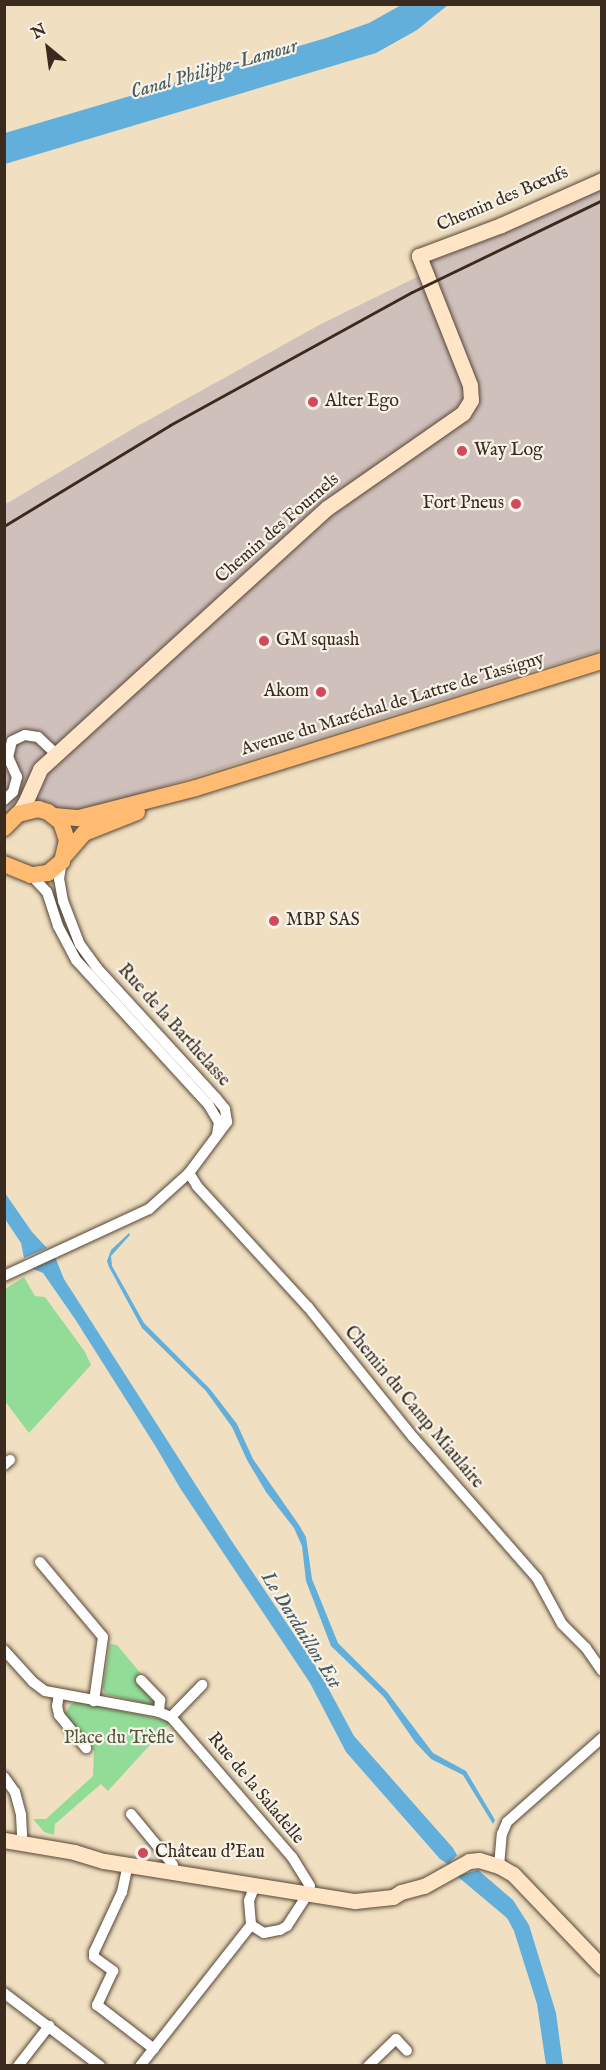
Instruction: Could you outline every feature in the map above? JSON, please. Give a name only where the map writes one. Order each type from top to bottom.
[{"type":"main road","name":"Avenue du Maréchal de Lattre de Tassigny","points":[[18,813],[28,810],[79,818],[196,788],[602,660]]},
{"type":"main road","name":"Avenue du Maréchal de Lattre de Tassigny","points":[[63,858],[84,833],[196,788]]},
{"type":"main road","points":[[4,828],[18,813]]},
{"type":"main road","points":[[8,863],[31,875],[48,873],[63,858],[66,832],[51,814]]},
{"type":"street","name":"Chemin des Bœufs","points":[[419,256],[501,225],[602,180]]},
{"type":"street","name":"Chemin des Fournels","points":[[18,813],[25,803],[35,776],[54,756],[327,508],[463,412],[471,400],[470,385],[419,256]]},
{"type":"street","points":[[4,800],[13,792],[17,777],[8,756],[12,741],[26,735],[38,736],[54,756]]},
{"type":"street","name":"Chemin des Fournels","points":[[51,814],[40,795],[40,778],[54,756]]},
{"type":"street","name":"Rue de la Barthelasse","points":[[63,858],[59,879],[63,901],[80,945],[97,968],[225,1109],[227,1122],[216,1139]]},
{"type":"street","name":"Rue de la Barthelasse","points":[[31,875],[47,892],[56,922],[76,960],[214,1113],[219,1122],[216,1139]]},
{"type":"street","points":[[4,1276],[27,1263],[149,1209],[189,1173],[216,1139]]},
{"type":"street","name":"Chemin du Camp Miaulaire","points":[[189,1173],[197,1186],[308,1307],[413,1437],[537,1578],[562,1624],[586,1648],[602,1671]]},
{"type":"street","points":[[40,1562],[103,1637],[94,1701]]},
{"type":"street","points":[[4,1650],[39,1688],[59,1694],[159,1712],[171,1717],[202,1685]]},
{"type":"street","points":[[141,1680],[160,1700],[159,1712]]},
{"type":"street","points":[[59,1694],[57,1706],[59,1715],[87,1748]]},
{"type":"street","name":"Rue de la Saladelle","points":[[171,1717],[292,1857],[308,1890]]},
{"type":"street","points":[[499,1866],[502,1834],[507,1822],[602,1738]]},
{"type":"street","points":[[4,1777],[15,1792],[21,1815],[21,1840]]},
{"type":"street","points":[[131,1814],[173,1868]]},
{"type":"street","points":[[4,1834],[21,1840],[128,1864],[173,1868]]},
{"type":"street","points":[[4,1840],[21,1840],[308,1890],[355,1901],[393,1898],[400,1892],[424,1886],[469,1861],[479,1860],[499,1866],[513,1874],[602,1967]]},
{"type":"street","points":[[128,1864],[122,1892],[94,1952],[94,1956],[113,1971],[97,2005],[154,2049]]},
{"type":"street","points":[[140,2066],[251,1926],[249,1901],[257,1882]]},
{"type":"street","points":[[251,1926],[264,1933],[280,1930],[293,1919],[308,1890]]},
{"type":"street","points":[[4,1993],[100,2066]]},
{"type":"street","points":[[18,2066],[49,2026]]},
{"type":"street","points":[[368,2066],[396,2039],[407,2050]]},
{"type":"shaded area","points":[[601,185],[601,650],[75,814],[61,812],[48,802],[15,805],[5,815],[4,505],[134,428],[321,324],[423,274],[428,259]]},
{"type":"green space","points":[[24,1277],[35,1296],[45,1297],[85,1352],[91,1365],[29,1433],[4,1400],[5,1289]]},
{"type":"green space","points":[[110,1644],[117,1645],[142,1675],[156,1706],[105,1694],[103,1687]]},
{"type":"green space","name":"Place du Trèfle","points":[[77,1702],[165,1720],[169,1724],[108,1791],[101,1784],[55,1824],[54,1835],[44,1832],[33,1819],[46,1819],[93,1776],[94,1751],[65,1714],[70,1705]]},
{"type":"water","points":[[403,4],[448,5],[417,30],[376,53],[5,164],[5,133],[326,38],[369,23]]},
{"type":"water","points":[[5,1193],[32,1232],[47,1248],[24,1258],[21,1243],[5,1219]]},
{"type":"water","points":[[129,1233],[130,1235],[111,1256],[112,1266],[144,1323],[210,1389],[237,1424],[253,1459],[299,1525],[306,1537],[312,1579],[338,1643],[387,1692],[433,1753],[466,1771],[495,1820],[493,1824],[463,1775],[431,1759],[415,1742],[384,1697],[331,1646],[306,1581],[302,1546],[294,1528],[266,1492],[247,1460],[232,1427],[206,1391],[142,1328],[109,1267],[107,1261],[111,1250]]},
{"type":"water","points":[[55,1257],[64,1279],[231,1540],[320,1673],[354,1736],[453,1848],[457,1855],[448,1864],[440,1859],[346,1752],[310,1683],[180,1488],[75,1319],[43,1273],[31,1268]]},
{"type":"water","points":[[478,1870],[513,1900],[529,1925],[556,2013],[563,2065],[546,2065],[537,2004],[514,1931],[507,1918],[457,1876]]},
{"type":"railway","points":[[4,526],[170,425],[412,292],[602,200]]},
{"type":"place","name":"Alter Ego","points":[[313,402]]},
{"type":"place","name":"Way Log","points":[[462,451]]},
{"type":"place","name":"Fort Pneus","points":[[516,504]]},
{"type":"place","name":"GM squash","points":[[264,641]]},
{"type":"place","name":"Akom","points":[[321,692]]},
{"type":"place","name":"MBP SAS","points":[[274,921]]},
{"type":"place","name":"Château d'Eau","points":[[143,1853]]},
{"type":"water label","name":"Canal Philippe-Lamour","points":[[214,69]]},
{"type":"water label","name":"Le Dardaillon Est","points":[[301,1630]]}]
